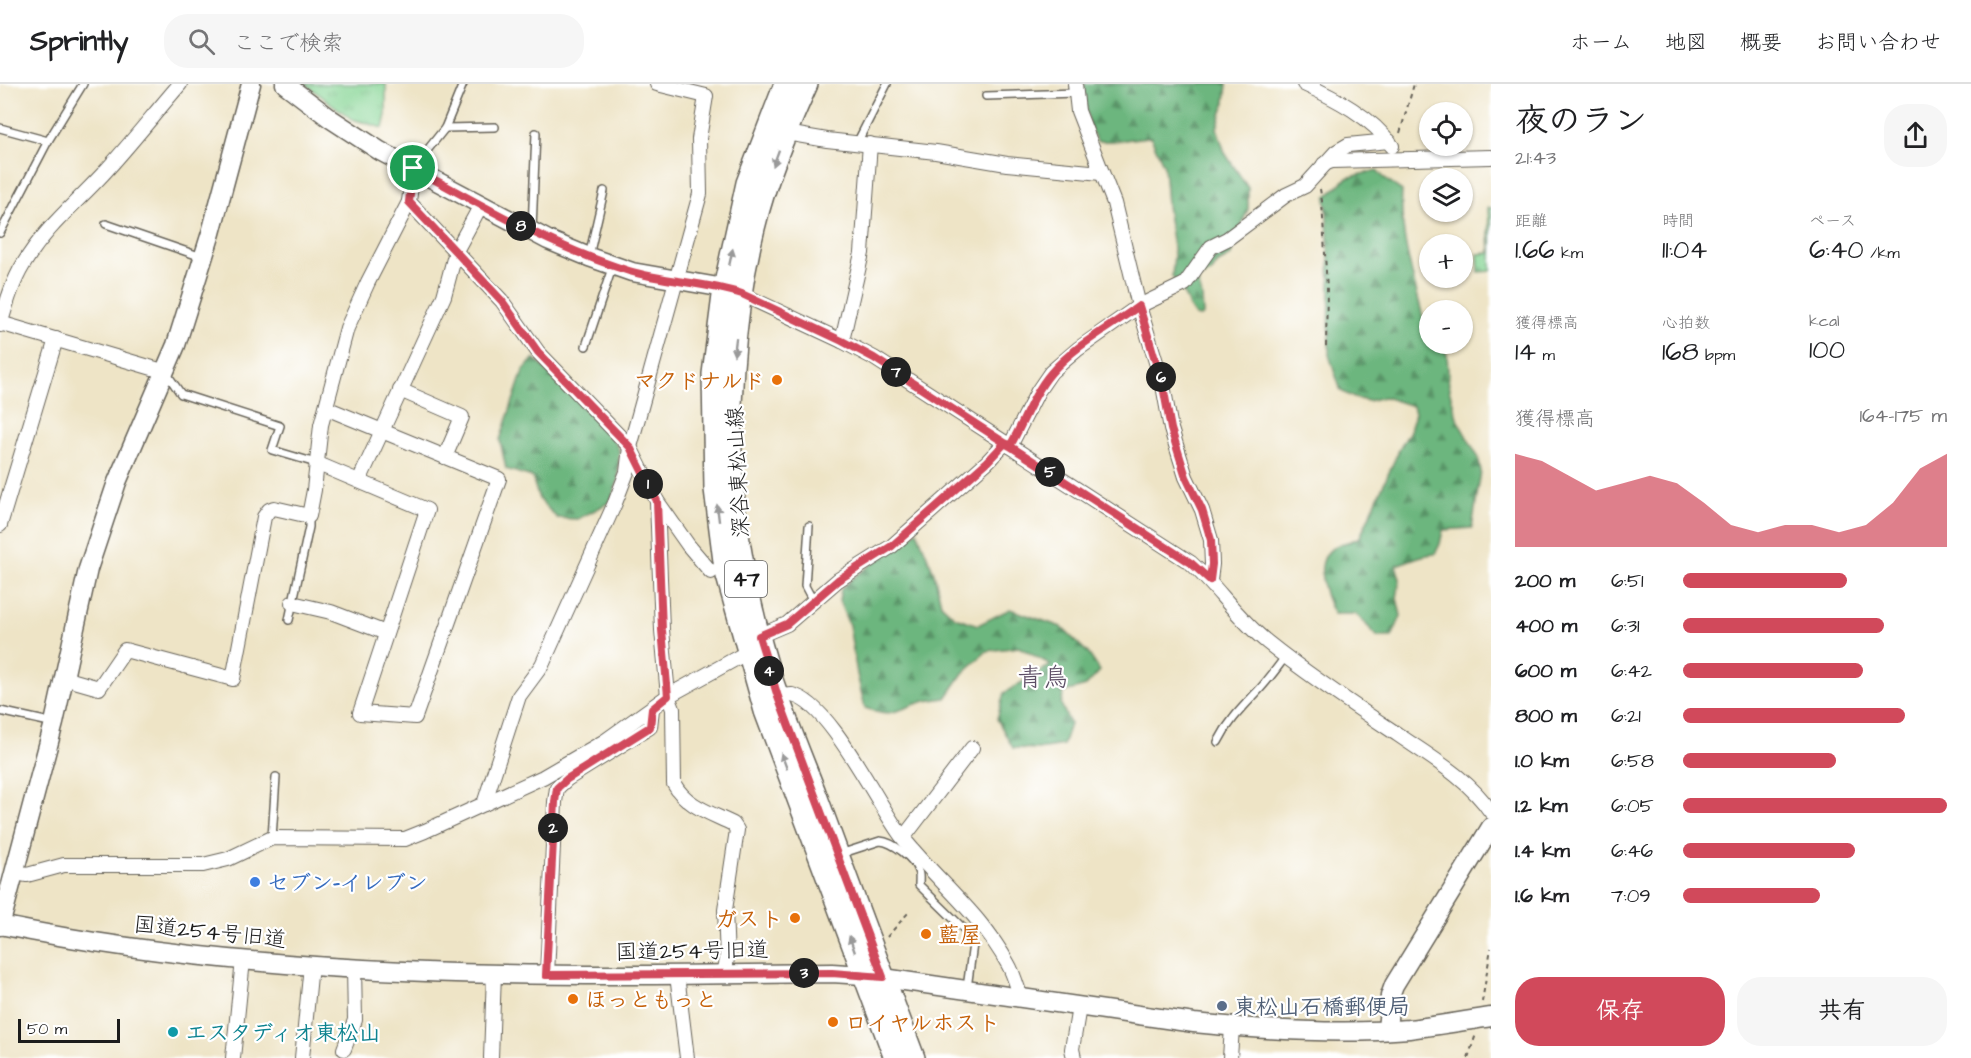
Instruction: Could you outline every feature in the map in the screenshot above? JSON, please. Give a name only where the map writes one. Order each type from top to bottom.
[{"type":"main road","name":"深谷東松山線","points":[[785,84],[747,183],[733,291],[732,452],[736,520],[753,644],[765,711],[873,976],[914,1058]]},
{"type":"main road","name":"深谷東松山線","points":[[733,291],[786,133],[807,84]]},
{"type":"main road","name":"深谷東松山線","points":[[753,644],[778,697],[837,855],[895,1058]]},
{"type":"street","points":[[166,372],[0,323],[19,272],[40,240],[58,217],[102,175],[180,84]]},
{"type":"street","points":[[0,925],[54,723],[80,600],[106,513],[166,372],[204,258],[251,84]]},
{"type":"street","points":[[285,84],[380,152],[532,231],[589,257],[632,272],[733,291],[874,358],[1191,563],[1210,580],[1244,620],[1265,640],[1456,775],[1491,812]]},
{"type":"street","points":[[484,804],[519,696],[543,665],[627,472],[630,447],[700,194],[699,139],[708,90],[657,84]]},
{"type":"street","points":[[1304,84],[1329,95],[1367,121],[1393,150]]},
{"type":"street","points":[[1075,88],[1078,111],[1114,203],[1139,306],[1163,386],[1171,429],[1183,468],[1202,510],[1211,540],[1210,580]]},
{"type":"street","points":[[786,133],[936,152],[1007,164],[1101,173]]},
{"type":"street","points":[[842,341],[862,253],[864,144]]},
{"type":"street","points":[[15,873],[27,875],[64,865],[203,865],[228,859],[272,838],[405,839],[543,777],[589,752],[668,696],[787,624],[838,580],[892,546],[1008,444],[1038,391],[1052,372],[1078,349],[1139,306],[1185,284],[1211,247],[1227,239],[1286,195],[1305,186],[1336,152],[1348,145],[1491,157]]},
{"type":"street","points":[[1320,169],[1332,161],[1393,150]]},
{"type":"street","points":[[64,678],[99,688],[125,650],[233,679],[264,517],[269,510],[274,508],[309,516],[321,425],[347,328],[409,202],[413,168]]},
{"type":"street","points":[[409,202],[502,301],[538,352],[630,447],[657,501],[688,545],[711,572]]},
{"type":"street","points":[[359,481],[444,296],[456,251],[481,205]]},
{"type":"street","points":[[0,525],[56,339]]},
{"type":"street","points":[[400,390],[462,417],[445,457]]},
{"type":"street","points":[[316,463],[427,510],[360,713],[415,717],[499,479],[326,408]]},
{"type":"street","points":[[657,501],[662,630],[668,696],[673,709],[674,784],[688,801],[733,824],[737,830],[725,910],[727,959],[724,975]]},
{"type":"street","points":[[292,603],[331,612],[386,633]]},
{"type":"street","points":[[778,697],[791,695],[806,703],[836,733],[902,836],[968,906],[1010,965],[1021,998]]},
{"type":"street","points":[[546,975],[557,788],[567,779],[650,727],[652,709]]},
{"type":"street","points":[[902,836],[907,833],[972,748]]},
{"type":"street","points":[[1387,1030],[1390,996],[1394,985],[1491,827]]},
{"type":"street","name":"国道254号旧道","points":[[0,925],[64,938],[243,960],[354,968],[546,975],[832,973],[873,976],[1232,1027],[1300,1031],[1387,1030],[1485,1018]]},
{"type":"street","points":[[233,1058],[243,960]]},
{"type":"street","points":[[302,1058],[311,965]]},
{"type":"street","points":[[344,1049],[355,1020],[354,968]]},
{"type":"street","points":[[491,1058],[494,974]]},
{"type":"street","points":[[677,975],[687,1058]]},
{"type":"street","points":[[1074,1058],[1072,1049],[1079,1007]]},
{"type":"street","points":[[1230,1058],[1232,1027]]},
{"type":"lane","points":[[0,234],[48,141],[83,84]]},
{"type":"lane","points":[[413,168],[445,128],[463,84]]},
{"type":"lane","points":[[864,144],[887,84]]},
{"type":"lane","points":[[986,96],[1075,88]]},
{"type":"lane","points":[[445,128],[495,127]]},
{"type":"lane","points":[[0,128],[48,141]]},
{"type":"lane","points":[[532,231],[536,133]]},
{"type":"lane","points":[[589,257],[604,191]]},
{"type":"lane","points":[[106,224],[204,258]]},
{"type":"lane","points":[[586,346],[612,265]]},
{"type":"lane","points":[[166,372],[181,394],[280,426],[273,450],[316,463]]},
{"type":"lane","points":[[289,620],[309,527],[309,516]]},
{"type":"lane","points":[[809,526],[805,586],[813,601]]},
{"type":"lane","points":[[1218,742],[1238,711],[1257,692],[1286,656]]},
{"type":"lane","points":[[0,711],[54,723]]},
{"type":"lane","points":[[272,838],[276,777]]},
{"type":"lane","points":[[837,855],[880,841],[887,842],[902,851],[918,868],[921,888],[970,936],[973,944],[967,991]]},
{"type":"path","points":[[1393,150],[1414,84]]},
{"type":"path","points":[[1320,169],[1326,289],[1326,347]]},
{"type":"path","points":[[887,937],[908,913]]},
{"type":"path","points":[[1468,1058],[1477,1032],[1485,1018],[1491,948]]},
{"type":"green space","points":[[305,84],[386,84],[386,115],[383,128],[352,119]]},
{"type":"green space","points":[[1084,84],[1227,84],[1225,102],[1217,128],[1225,153],[1248,188],[1248,209],[1233,245],[1231,256],[1218,263],[1211,273],[1197,279],[1202,296],[1203,315],[1200,317],[1195,316],[1172,276],[1174,255],[1164,166],[1151,137],[1097,141],[1089,121]]},
{"type":"green space","points":[[1377,170],[1386,180],[1402,191],[1405,242],[1419,301],[1419,354],[1447,354],[1449,389],[1458,421],[1478,457],[1481,471],[1472,528],[1443,530],[1435,554],[1420,556],[1396,565],[1400,579],[1397,598],[1401,616],[1392,637],[1378,637],[1356,614],[1334,614],[1326,597],[1322,577],[1324,558],[1330,551],[1338,545],[1360,537],[1399,450],[1410,431],[1415,413],[1413,406],[1384,397],[1368,401],[1354,398],[1341,391],[1329,355],[1330,281],[1326,197],[1347,178]]},
{"type":"green space","points":[[1488,207],[1491,208],[1491,271],[1479,272],[1478,254],[1490,253]]},
{"type":"green space","points":[[534,358],[611,435],[619,450],[618,481],[610,502],[578,519],[557,518],[539,499],[532,477],[506,469],[500,440],[523,371]]},
{"type":"green space","points":[[917,531],[934,573],[941,604],[955,617],[978,625],[1010,609],[1061,627],[1088,653],[1100,671],[1086,686],[1064,692],[1061,704],[1070,724],[1063,745],[1038,749],[1013,748],[997,719],[1004,693],[1051,665],[1019,647],[987,651],[963,673],[946,698],[925,701],[889,713],[865,708],[849,625],[839,601],[841,589]]},
{"type":"place","name":"マクドナルド","points":[[777,380]]},
{"type":"place","name":"セブン-イレブン","points":[[255,882]]},
{"type":"place","name":"ガスト","points":[[795,918]]},
{"type":"place","name":"藍屋","points":[[926,934]]},
{"type":"place","name":"ほっともっと","points":[[573,999]]},
{"type":"place","name":"東松山石橋郵便局","points":[[1222,1006]]},
{"type":"place","name":"ロイヤルホスト","points":[[833,1022]]},
{"type":"place","name":"エスタディオ東松山","points":[[173,1032]]},
{"type":"district","name":"青鳥","points":[[1043,677]]},
{"type":"route","points":[[413,168],[548,240],[589,257],[632,272],[724,288],[742,294],[874,358],[1010,446],[1038,391],[1052,372],[1078,349],[1139,306],[1163,386],[1171,429],[1186,477],[1202,510],[1211,540],[1210,580],[1191,563],[1005,443],[987,462],[892,546],[838,580],[787,624],[759,636],[778,697],[883,977],[832,973],[546,975],[557,788],[562,782],[650,727],[652,709],[668,696],[662,630],[657,501],[630,447],[538,352],[502,301],[409,202],[413,168]]}]
